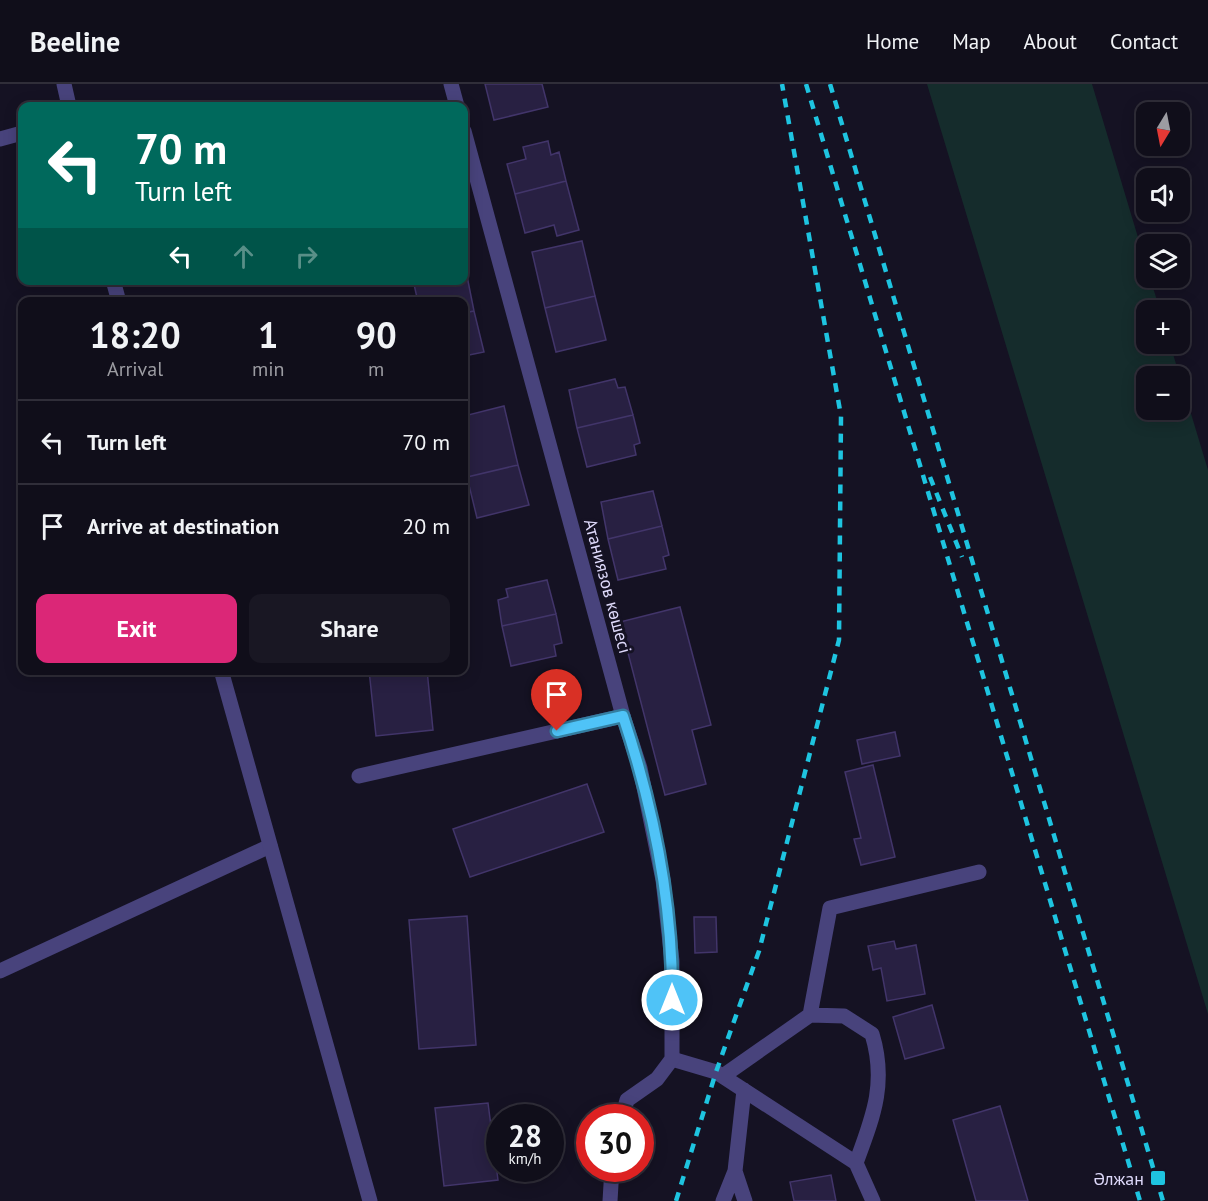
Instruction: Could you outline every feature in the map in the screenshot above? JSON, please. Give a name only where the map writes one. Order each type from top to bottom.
[{"type":"street","points":[[64,84],[68,102]]},
{"type":"street","points":[[451,84],[456,102]]},
{"type":"street","points":[[0,139],[18,135]]},
{"type":"street","name":"Атаниязов көшесі","points":[[468,146],[623,716],[640,768],[663,880],[672,961],[672,1059]]},
{"type":"street","points":[[222,675],[370,1201]]},
{"type":"street","points":[[359,776],[623,716]]},
{"type":"street","points":[[0,971],[270,846]]},
{"type":"street","points":[[810,1015],[830,908],[979,872]]},
{"type":"street","points":[[723,1077],[810,1015],[844,1016],[873,1034],[879,1055],[876,1109],[856,1163]]},
{"type":"street","points":[[626,1104],[627,1100],[657,1079],[672,1059],[723,1077],[856,1163],[873,1201]]},
{"type":"street","points":[[723,1201],[735,1171],[744,1090]]},
{"type":"street","points":[[735,1171],[745,1201]]},
{"type":"street","points":[[610,1201],[611,1182]]},
{"type":"green space","points":[[927,84],[1092,84],[1137,234],[1136,288],[1153,288],[1157,300],[1136,300],[1136,354],[1173,354],[1177,366],[1136,366],[1136,420],[1190,420],[1190,410],[1208,470],[1208,1014]]},
{"type":"building","points":[[485,84],[542,84],[548,107],[494,120]]},
{"type":"building","points":[[548,141],[551,155],[559,152],[566,181],[515,194],[507,164],[526,159],[523,147]]},
{"type":"building","points":[[566,181],[579,230],[557,236],[554,225],[525,233],[515,194]]},
{"type":"building","points":[[582,241],[595,296],[545,308],[532,252]]},
{"type":"building","points":[[468,281],[474,311],[468,312],[468,297],[417,297],[414,285],[468,285]]},
{"type":"building","points":[[595,296],[606,340],[556,352],[545,308]]},
{"type":"building","points":[[474,311],[484,352],[468,355],[468,312]]},
{"type":"building","points":[[615,379],[618,388],[625,387],[633,415],[577,428],[569,390]]},
{"type":"building","points":[[504,406],[518,465],[468,477],[468,415]]},
{"type":"building","points":[[633,415],[640,443],[634,445],[636,455],[587,467],[577,428]]},
{"type":"building","points":[[518,465],[529,505],[477,518],[468,477]]},
{"type":"building","points":[[653,491],[662,526],[608,539],[601,502]]},
{"type":"building","points":[[662,526],[669,555],[663,557],[666,569],[618,580],[608,539]]},
{"type":"building","points":[[547,580],[556,614],[502,626],[498,600],[508,597],[506,589]]},
{"type":"building","points":[[680,607],[711,725],[692,730],[706,784],[665,795],[620,622]]},
{"type":"building","points":[[556,614],[562,643],[554,645],[556,656],[511,666],[502,626]]},
{"type":"building","points":[[370,675],[428,675],[433,730],[376,736]]},
{"type":"building","points":[[895,732],[900,756],[862,764],[857,740]]},
{"type":"building","points":[[873,765],[895,857],[861,865],[854,839],[861,838],[845,772]]},
{"type":"building","points":[[587,784],[604,832],[470,877],[453,829]]},
{"type":"building","points":[[467,916],[476,1045],[419,1049],[409,920]]},
{"type":"building","points":[[694,917],[716,917],[717,952],[695,953]]},
{"type":"building","points":[[894,941],[896,949],[916,945],[925,994],[887,1001],[881,968],[873,970],[868,946]]},
{"type":"building","points":[[932,1005],[944,1048],[905,1059],[893,1017]]},
{"type":"building","points":[[488,1103],[486,1104],[486,1181],[444,1186],[435,1108]]},
{"type":"building","points":[[1000,1106],[1028,1201],[976,1201],[953,1120]]},
{"type":"building","points":[[831,1175],[836,1201],[794,1201],[790,1182]]},
{"type":"railway","points":[[676,1201],[716,1072],[759,951],[839,640],[841,416],[782,84]]},
{"type":"railway","points":[[806,84],[1140,1201]]},
{"type":"railway","points":[[830,84],[1163,1201]]},
{"type":"railway","points":[[930,477],[962,557]]},
{"type":"place","name":"Әлжан","points":[[1158,1178]]},
{"type":"route","points":[[557,731],[623,716],[640,768],[663,880],[672,961],[672,1000]]}]
